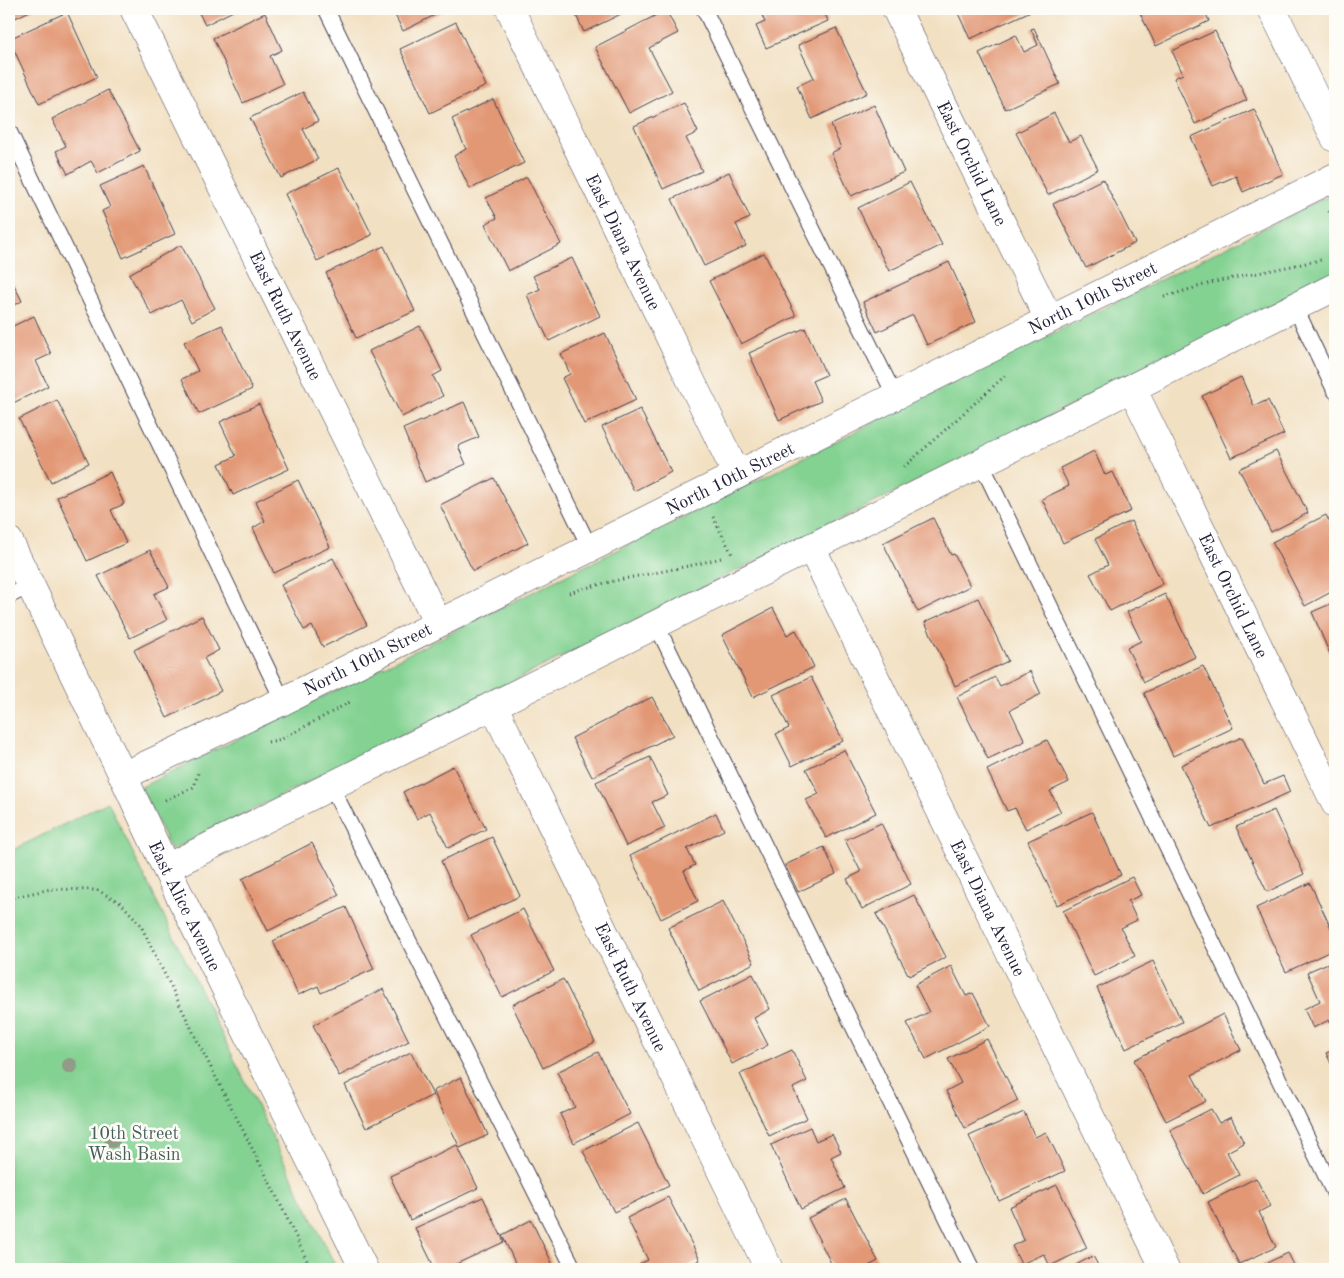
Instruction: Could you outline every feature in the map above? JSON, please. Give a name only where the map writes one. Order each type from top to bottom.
[{"type":"street","name":"East Ruth Avenue","points":[[134,9],[438,624]]},
{"type":"street","name":"East Diana Avenue","points":[[510,9],[737,475]]},
{"type":"street","name":"East Orchid Lane","points":[[896,9],[1049,320]]},
{"type":"street","points":[[1272,9],[1335,138]]},
{"type":"street","name":"North 10th Street","points":[[123,776],[283,701],[1335,177]]},
{"type":"street","points":[[166,868],[1335,287]]},
{"type":"street","name":"East Orchid Lane","points":[[1132,388],[1335,803]]},
{"type":"street","name":"East Alice Avenue","points":[[9,541],[20,590],[123,776],[166,868],[364,1269]]},
{"type":"street","name":"East Diana Avenue","points":[[811,547],[1165,1269]]},
{"type":"street","name":"East Ruth Avenue","points":[[493,705],[769,1269]]},
{"type":"lane","points":[[326,9],[590,548]]},
{"type":"lane","points":[[704,9],[896,396]]},
{"type":"lane","points":[[9,131],[283,701]]},
{"type":"lane","points":[[1294,307],[1335,391]]},
{"type":"lane","points":[[980,463],[1335,1195]]},
{"type":"lane","points":[[656,624],[972,1269]]},
{"type":"lane","points":[[331,786],[574,1269]]},
{"type":"path","points":[[1162,297],[1214,282],[1326,259]]},
{"type":"path","points":[[900,470],[1014,369]]},
{"type":"path","points":[[712,516],[732,554],[740,552]]},
{"type":"path","points":[[567,594],[592,586],[723,557]]},
{"type":"path","points":[[265,743],[282,739],[355,700]]},
{"type":"path","points":[[140,812],[194,787],[198,771]]},
{"type":"path","points":[[9,900],[14,897],[51,889],[97,890],[121,903],[140,924],[276,1195],[311,1269]]},
{"type":"green space","points":[[1335,193],[1335,275],[171,850],[141,787]]},
{"type":"green space","name":"10th Street Wash Basin","points":[[108,802],[337,1269],[9,1269],[9,852]]},
{"type":"building","points":[[9,9],[34,9],[9,21]]},
{"type":"building","points":[[197,9],[237,9],[205,25]]},
{"type":"building","points":[[380,9],[392,9],[382,14]]},
{"type":"building","points":[[392,9],[444,9],[445,10],[403,31]]},
{"type":"building","points":[[573,9],[621,9],[623,13],[584,32]]},
{"type":"building","points":[[759,9],[823,9],[828,21],[766,48],[756,26],[765,22]]},
{"type":"building","points":[[956,9],[1033,9],[1033,10],[970,39]]},
{"type":"building","points":[[1138,9],[1204,9],[1209,21],[1156,46]]},
{"type":"building","points":[[666,10],[678,33],[649,48],[672,91],[629,113],[595,47]]},
{"type":"building","points":[[67,12],[97,77],[39,104],[9,39]]},
{"type":"building","points":[[265,13],[282,50],[270,56],[283,84],[243,103],[213,38]]},
{"type":"building","points":[[456,22],[486,86],[430,113],[400,49]]},
{"type":"building","points":[[836,28],[867,93],[812,119],[797,86],[814,78],[798,45]]},
{"type":"building","points":[[1034,28],[1060,84],[1005,109],[979,53],[1016,35],[1024,52],[1038,45],[1031,29]]},
{"type":"building","points":[[1215,31],[1247,100],[1195,124],[1174,78],[1183,74],[1172,51]]},
{"type":"building","points":[[108,90],[140,151],[98,173],[91,161],[68,174],[56,151],[66,146],[52,119]]},
{"type":"building","points":[[303,92],[318,121],[303,129],[318,159],[281,178],[250,118]]},
{"type":"building","points":[[493,99],[524,163],[470,189],[454,156],[466,149],[452,119]]},
{"type":"building","points":[[684,103],[698,132],[686,138],[702,171],[663,189],[634,126]]},
{"type":"building","points":[[874,105],[904,172],[851,196],[831,153],[841,148],[831,125]]},
{"type":"building","points":[[1254,109],[1283,174],[1243,192],[1236,176],[1213,186],[1191,137]]},
{"type":"building","points":[[1054,113],[1069,142],[1081,136],[1098,169],[1048,195],[1016,133]]},
{"type":"building","points":[[144,166],[175,234],[123,258],[102,211],[110,207],[100,186]]},
{"type":"building","points":[[339,168],[372,235],[317,261],[285,194]]},
{"type":"building","points":[[729,172],[750,218],[736,224],[746,246],[704,266],[672,199]]},
{"type":"building","points":[[527,177],[561,244],[508,271],[485,224],[497,218],[486,198]]},
{"type":"building","points":[[1103,179],[1135,243],[1086,268],[1053,204]]},
{"type":"building","points":[[910,182],[942,245],[889,271],[858,208]]},
{"type":"building","points":[[181,245],[215,308],[192,321],[181,300],[152,315],[129,274]]},
{"type":"building","points":[[384,246],[415,311],[356,338],[326,273]]},
{"type":"building","points":[[764,253],[796,316],[741,344],[709,281]]},
{"type":"building","points":[[572,258],[600,316],[549,341],[527,295],[540,289],[533,276]]},
{"type":"building","points":[[949,262],[976,322],[927,345],[913,315],[877,332],[863,302]]},
{"type":"building","points":[[9,275],[22,301],[9,308]]},
{"type":"building","points":[[34,316],[51,354],[36,361],[48,386],[9,405],[9,328]]},
{"type":"building","points":[[222,325],[252,389],[199,414],[182,379],[198,371],[184,342]]},
{"type":"building","points":[[420,326],[442,371],[433,376],[443,396],[402,417],[369,351]]},
{"type":"building","points":[[805,328],[826,375],[812,381],[821,401],[779,420],[749,353]]},
{"type":"building","points":[[605,333],[636,400],[584,424],[562,378],[570,374],[561,354]]},
{"type":"building","points":[[1241,377],[1254,406],[1268,400],[1284,434],[1231,458],[1202,396]]},
{"type":"building","points":[[57,400],[89,463],[51,482],[19,419]]},
{"type":"building","points":[[464,402],[479,437],[458,446],[466,464],[425,482],[403,429]]},
{"type":"building","points":[[259,404],[289,469],[233,495],[219,464],[236,456],[220,422]]},
{"type":"building","points":[[640,409],[671,472],[634,491],[602,427]]},
{"type":"building","points":[[1094,451],[1105,475],[1113,472],[1131,511],[1063,543],[1042,499],[1069,486],[1060,468]]},
{"type":"building","points":[[1276,451],[1308,513],[1271,532],[1239,469]]},
{"type":"building","points":[[110,472],[124,504],[111,510],[126,543],[87,561],[57,497]]},
{"type":"building","points":[[494,478],[528,543],[473,571],[440,505]]},
{"type":"building","points":[[298,480],[330,547],[274,573],[253,528],[265,521],[256,501]]},
{"type":"building","points":[[1326,515],[1335,533],[1335,590],[1305,606],[1272,542]]},
{"type":"building","points":[[933,518],[951,555],[954,554],[970,586],[918,612],[883,543]]},
{"type":"building","points":[[1131,521],[1163,584],[1110,611],[1090,574],[1108,565],[1095,539]]},
{"type":"building","points":[[150,550],[169,587],[154,594],[167,620],[130,638],[98,576]]},
{"type":"building","points":[[333,558],[367,625],[323,647],[312,626],[304,630],[281,585]]},
{"type":"building","points":[[1165,594],[1195,657],[1144,682],[1127,648],[1141,641],[1127,612]]},
{"type":"building","points":[[978,598],[1008,661],[955,686],[925,622]]},
{"type":"building","points":[[1335,602],[1335,666],[1312,612]]},
{"type":"building","points":[[773,608],[787,635],[796,630],[814,667],[753,697],[722,635]]},
{"type":"building","points":[[202,616],[219,650],[204,658],[221,691],[167,718],[134,650]]},
{"type":"building","points":[[1203,666],[1233,728],[1173,756],[1144,693]]},
{"type":"building","points":[[1030,671],[1041,694],[1010,710],[1025,741],[988,759],[957,697],[995,677],[1000,686]]},
{"type":"building","points":[[811,677],[843,741],[792,766],[776,734],[789,728],[773,695]]},
{"type":"building","points":[[652,697],[673,735],[592,777],[572,738]]},
{"type":"building","points":[[1242,737],[1264,784],[1283,776],[1290,792],[1211,828],[1181,765]]},
{"type":"building","points":[[1047,740],[1069,782],[1050,791],[1061,812],[1026,829],[1015,808],[1007,811],[987,770]]},
{"type":"building","points":[[844,750],[876,813],[826,838],[806,800],[819,794],[806,769]]},
{"type":"building","points":[[650,757],[668,795],[652,802],[665,828],[626,846],[596,782]]},
{"type":"building","points":[[453,766],[486,829],[448,848],[430,812],[417,819],[403,792]]},
{"type":"building","points":[[1274,810],[1304,874],[1267,892],[1236,827]]},
{"type":"building","points":[[1092,812],[1121,875],[1057,905],[1028,841]]},
{"type":"building","points":[[716,813],[724,830],[687,849],[695,865],[684,871],[698,901],[661,919],[630,856]]},
{"type":"building","points":[[881,823],[911,884],[862,909],[847,879],[861,872],[845,840]]},
{"type":"building","points":[[492,837],[520,896],[468,920],[441,861]]},
{"type":"building","points":[[312,843],[339,895],[268,931],[242,879]]},
{"type":"building","points":[[824,847],[836,874],[798,892],[785,865]]},
{"type":"building","points":[[1132,877],[1141,895],[1128,901],[1137,920],[1121,928],[1135,956],[1094,976],[1063,911]]},
{"type":"building","points":[[1310,883],[1335,937],[1335,949],[1286,972],[1256,908]]},
{"type":"building","points":[[914,895],[946,957],[909,976],[876,914]]},
{"type":"building","points":[[723,901],[754,963],[699,991],[668,928]]},
{"type":"building","points":[[346,907],[374,969],[321,993],[318,986],[298,995],[273,941]]},
{"type":"building","points":[[523,909],[554,971],[502,997],[471,935]]},
{"type":"building","points":[[1335,960],[1335,1034],[1329,1020],[1313,1028],[1304,1009],[1320,1001],[1307,972]]},
{"type":"building","points":[[1153,961],[1182,1022],[1126,1049],[1097,988]]},
{"type":"building","points":[[951,966],[966,996],[973,993],[990,1026],[926,1059],[907,1023],[929,1012],[915,985]]},
{"type":"building","points":[[753,974],[770,1009],[754,1018],[768,1045],[732,1064],[700,1001]]},
{"type":"building","points":[[563,979],[595,1042],[543,1068],[512,1005]]},
{"type":"building","points":[[383,989],[409,1041],[339,1076],[313,1025]]},
{"type":"building","points":[[1223,1014],[1241,1050],[1192,1075],[1206,1101],[1166,1121],[1134,1060]]},
{"type":"building","points":[[987,1039],[1018,1101],[965,1128],[946,1091],[961,1083],[948,1059]]},
{"type":"building","points":[[1335,1049],[1335,1072],[1326,1053]]},
{"type":"building","points":[[792,1050],[807,1081],[793,1088],[807,1118],[769,1136],[740,1074]]},
{"type":"building","points":[[411,1052],[433,1095],[366,1128],[345,1085]]},
{"type":"building","points":[[598,1052],[630,1114],[574,1143],[560,1114],[575,1107],[557,1072]]},
{"type":"building","points":[[461,1077],[488,1135],[460,1148],[433,1091]]},
{"type":"building","points":[[1211,1109],[1219,1123],[1231,1117],[1244,1143],[1227,1152],[1239,1175],[1203,1194],[1170,1130]]},
{"type":"building","points":[[1024,1112],[1035,1137],[1046,1132],[1065,1171],[999,1201],[969,1136]]},
{"type":"building","points":[[638,1123],[669,1185],[614,1212],[583,1151]]},
{"type":"building","points":[[810,1127],[816,1141],[832,1134],[841,1152],[831,1157],[845,1188],[801,1209],[771,1145]]},
{"type":"building","points":[[457,1145],[478,1188],[410,1220],[390,1176]]},
{"type":"building","points":[[1256,1178],[1270,1206],[1259,1212],[1276,1247],[1239,1264],[1208,1202]]},
{"type":"building","points":[[1057,1185],[1087,1248],[1050,1266],[1044,1254],[1021,1264],[1012,1246],[1024,1240],[1009,1207]]},
{"type":"building","points":[[483,1197],[504,1242],[445,1269],[435,1269],[415,1228]]},
{"type":"building","points":[[668,1197],[700,1260],[681,1269],[643,1269],[640,1264],[648,1260],[627,1218]]},
{"type":"building","points":[[846,1199],[878,1261],[863,1269],[834,1269],[808,1218]]},
{"type":"building","points":[[531,1220],[555,1269],[518,1269],[502,1235]]},
{"type":"building","points":[[1288,1253],[1296,1269],[1254,1269]]},
{"type":"building","points":[[1093,1256],[1100,1269],[1068,1269]]}]
